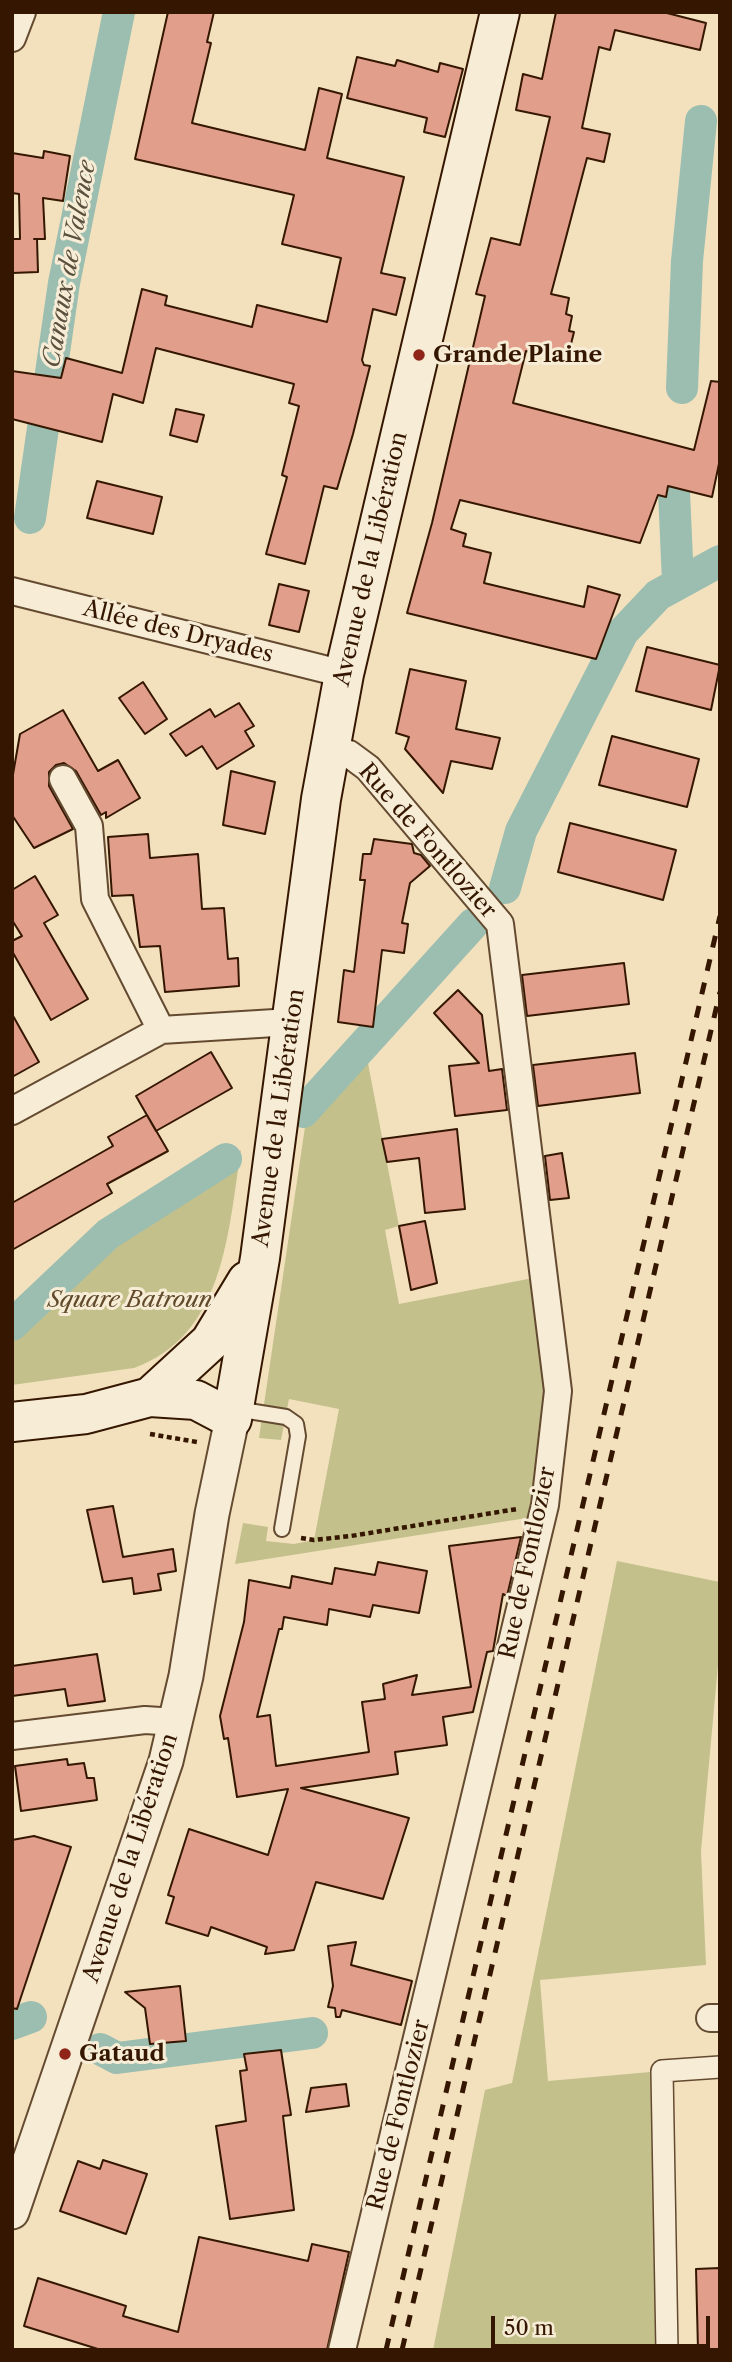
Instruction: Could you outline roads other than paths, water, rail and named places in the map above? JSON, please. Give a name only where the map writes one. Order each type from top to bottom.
[{"type":"main road","name":"Avenue de la Libération","points":[[232,1413],[260,1258],[330,750],[344,674],[499,12]]},
{"type":"main road","points":[[150,1397],[210,1342],[260,1258]]},
{"type":"main road","points":[[12,1422],[86,1414],[150,1397],[196,1400],[232,1413]]},
{"type":"main road","points":[[86,1414],[191,1427],[232,1413]]},
{"type":"street","points":[[12,38],[22,12]]},
{"type":"street","name":"Allée des Dryades","points":[[12,591],[344,674]]},
{"type":"street","name":"Rue de Fontlozier","points":[[330,750],[349,754],[368,768],[500,924],[558,1391],[545,1505],[342,2350]]},
{"type":"street","points":[[63,779],[89,826],[95,900],[161,1030]]},
{"type":"street","points":[[12,1111],[161,1030],[291,1022]]},
{"type":"street","name":"Avenue de la Libération","points":[[12,2211],[157,1794],[176,1722],[232,1413]]},
{"type":"street","points":[[12,1735],[145,1720],[176,1722]]},
{"type":"street","points":[[667,2350],[662,2071],[720,2067]]},
{"type":"lane","points":[[232,1413],[286,1417],[296,1424],[298,1436],[282,1529]]},
{"type":"waterway","name":"Canaux de Valence","points":[[30,518],[64,283],[119,12]]},
{"type":"waterway","points":[[682,388],[687,261],[701,121]]},
{"type":"waterway","points":[[674,492],[678,582]]},
{"type":"waterway","points":[[505,888],[521,831],[623,632],[658,595],[720,561]]},
{"type":"waterway","points":[[303,1112],[473,924]]},
{"type":"waterway","points":[[12,1325],[108,1234],[226,1159]]},
{"type":"waterway","points":[[12,2024],[31,2017]]},
{"type":"waterway","points":[[100,2049],[117,2058],[312,2033]]},
{"type":"railway","points":[[386,2350],[720,916]]},
{"type":"railway","points":[[402,2350],[720,992]]},
{"type":"place","name":"Grande Plaine","points":[[419,355]]},
{"type":"place","name":"Gataud","points":[[65,2054]]},
{"type":"park label","name":"Square Batroun","points":[[130,1300]]}]
